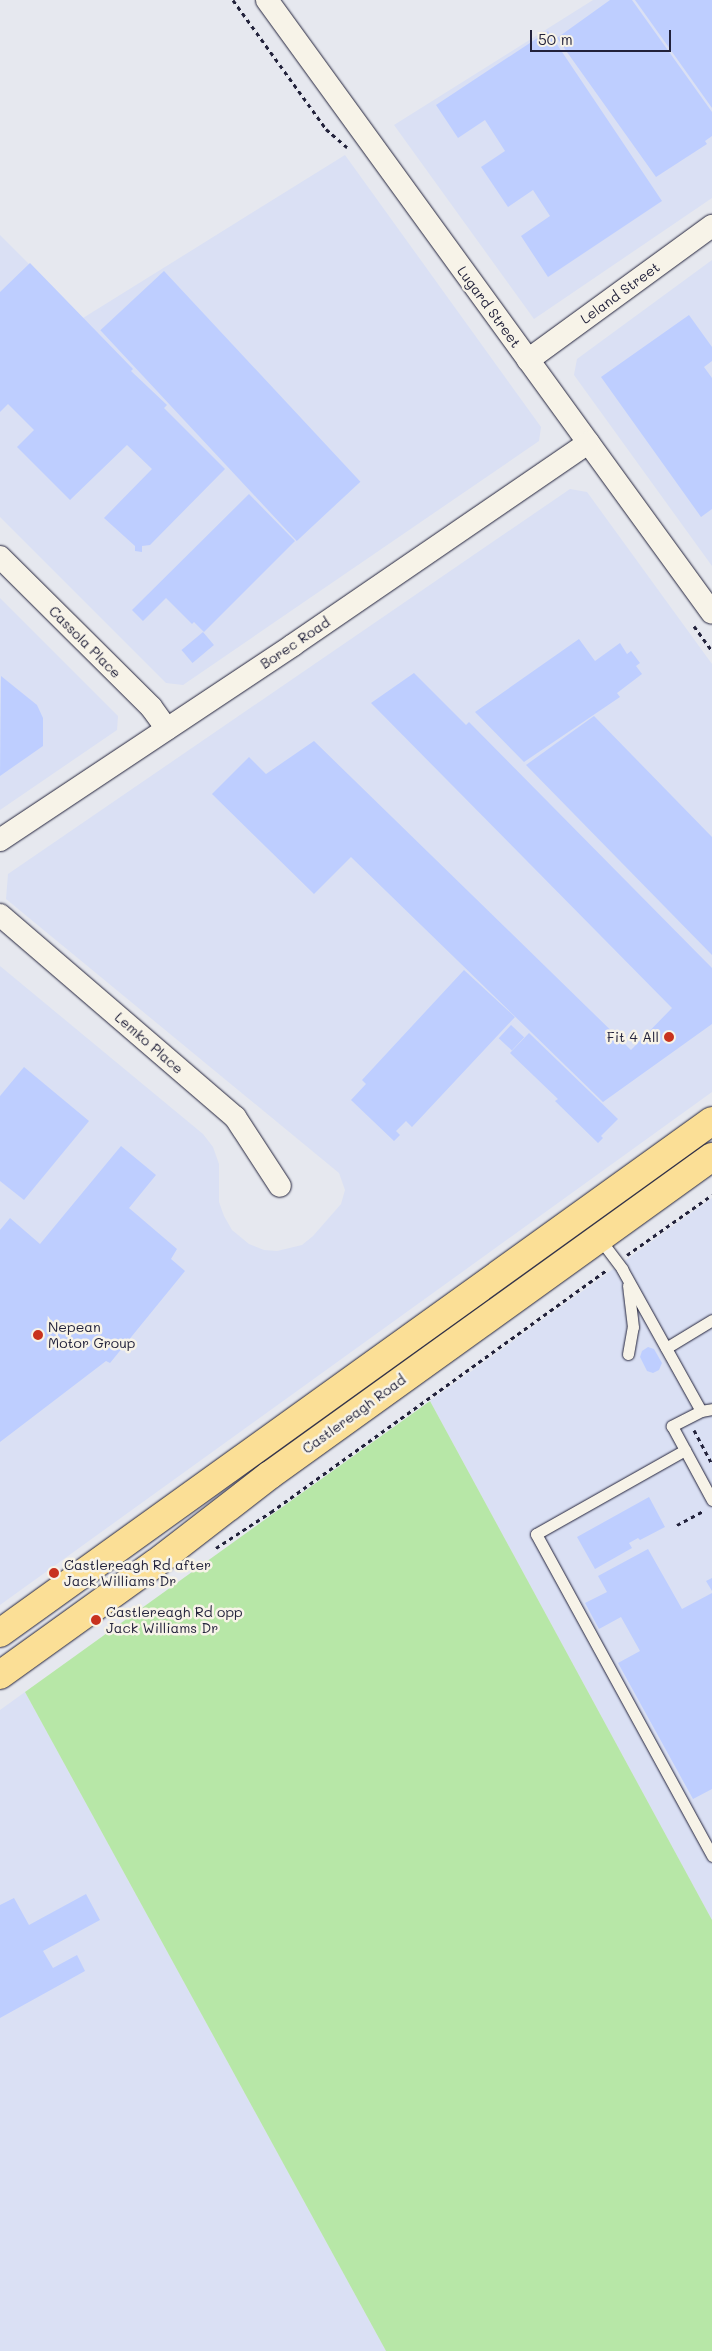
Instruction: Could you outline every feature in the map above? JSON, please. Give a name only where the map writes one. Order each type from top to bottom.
[{"type":"main road","name":"Castlereagh Road","points":[[0,1633],[712,1122]]},
{"type":"main road","name":"Castlereagh Road","points":[[0,1675],[156,1563],[284,1465],[712,1157]]},
{"type":"street","name":"Lugard Street","points":[[267,0],[712,613]]},
{"type":"street","name":"Leland Street","points":[[528,360],[712,226]]},
{"type":"street","name":"Borec Road","points":[[0,840],[293,645],[588,443]]},
{"type":"street","name":"Cassola Place","points":[[0,556],[151,708],[167,729]]},
{"type":"street","name":"Lemko Place","points":[[0,915],[235,1117],[280,1186]]},
{"type":"lane","points":[[599,1238],[617,1262],[666,1348],[707,1410],[672,1426],[712,1500]]},
{"type":"lane","points":[[627,1278],[633,1327],[628,1354]]},
{"type":"lane","points":[[666,1348],[712,1320]]},
{"type":"lane","points":[[685,1450],[536,1534],[712,1856]]},
{"type":"path","points":[[233,0],[326,129],[353,154]]},
{"type":"path","points":[[209,1553],[271,1512],[712,1195]]},
{"type":"path","points":[[677,1525],[705,1509]]},
{"type":"shaded area","points":[[593,0],[712,0],[712,198],[534,319],[394,125]]},
{"type":"shaded area","points":[[345,155],[541,427],[539,441],[183,685],[166,683],[0,517],[0,235],[83,318]]},
{"type":"shaded area","points":[[712,260],[712,566],[574,375],[577,359]]},
{"type":"shaded area","points":[[570,489],[587,492],[712,664],[712,1092],[0,1605],[0,966],[203,1134],[213,1147],[219,1164],[219,1202],[224,1216],[232,1230],[249,1244],[264,1250],[277,1251],[302,1245],[313,1236],[341,1204],[345,1190],[339,1173],[6,899],[8,874]]},
{"type":"shaded area","points":[[0,598],[118,716],[117,730],[0,810]]},
{"type":"shaded area","points":[[712,1198],[712,1920],[430,1401]]},
{"type":"shaded area","points":[[25,1692],[386,2351],[0,2351],[0,1710]]},
{"type":"green space","points":[[430,1401],[712,1920],[712,2351],[386,2351],[25,1692]]},
{"type":"building","points":[[610,0],[632,0],[712,112],[712,136],[705,141],[707,144],[656,177],[557,38]]},
{"type":"building","points":[[635,0],[712,0],[712,108]]},
{"type":"building","points":[[548,31],[662,201],[548,277],[521,236],[550,216],[533,190],[508,207],[481,167],[505,151],[485,120],[458,138],[436,105]]},
{"type":"building","points":[[30,263],[133,369],[131,371],[167,405],[164,408],[225,469],[150,545],[142,546],[142,552],[135,551],[135,546],[104,518],[152,469],[127,445],[70,500],[17,447],[34,430],[8,404],[0,412],[0,292]]},
{"type":"building","points":[[164,271],[360,482],[297,541],[100,330]]},
{"type":"building","points":[[689,315],[712,347],[712,361],[704,367],[712,378],[712,509],[701,517],[601,377]]},
{"type":"building","points":[[249,494],[295,541],[204,632],[194,622],[192,624],[166,598],[143,621],[132,610]]},
{"type":"building","points":[[203,632],[214,645],[192,663],[182,650]]},
{"type":"building","points":[[579,639],[595,661],[620,643],[627,654],[631,651],[640,663],[636,666],[642,674],[617,693],[620,697],[524,762],[475,712]]},
{"type":"building","points":[[414,673],[466,725],[469,722],[712,968],[712,1024],[603,1102],[351,857],[314,894],[212,794],[249,757],[266,774],[314,741],[631,1050],[672,1008],[371,703]]},
{"type":"building","points":[[1,676],[37,705],[43,718],[43,746],[0,776]]},
{"type":"building","points":[[594,716],[712,837],[712,955],[526,765]]},
{"type":"building","points":[[464,970],[515,1017],[412,1127],[406,1121],[396,1131],[400,1135],[394,1141],[351,1100],[366,1084],[362,1080]]},
{"type":"building","points":[[511,1025],[524,1037],[512,1050],[499,1038]]},
{"type":"building","points":[[529,1033],[618,1119],[601,1136],[603,1138],[598,1143],[555,1101],[558,1099],[510,1053]]},
{"type":"building","points":[[24,1067],[89,1121],[24,1200],[0,1181],[0,1096]]},
{"type":"building","points":[[121,1146],[156,1175],[129,1208],[177,1249],[171,1259],[185,1271],[110,1363],[106,1361],[0,1442],[0,1230],[10,1218],[40,1244]]},
{"type":"building","points":[[648,1347],[654,1349],[662,1363],[659,1370],[653,1373],[647,1371],[640,1357],[642,1351]]},
{"type":"building","points":[[649,1497],[665,1527],[640,1540],[638,1538],[629,1543],[632,1548],[595,1569],[577,1537]]},
{"type":"building","points":[[648,1549],[682,1609],[712,1593],[712,1789],[693,1799],[618,1663],[640,1651],[621,1617],[599,1629],[585,1603],[607,1592],[598,1576]]},
{"type":"building","points":[[712,1578],[712,1591],[706,1581]]},
{"type":"building","points":[[86,1894],[100,1920],[43,1951],[53,1968],[77,1955],[85,1971],[0,2018],[0,1905],[14,1898],[29,1925]]},
{"type":"place","name":"Fit 4 All","points":[[669,1037]]},
{"type":"place","name":"Nepean Motor Group","points":[[38,1335]]},
{"type":"place","name":"Castlereagh Rd after Jack Williams Dr","points":[[54,1573]]},
{"type":"place","name":"Castlereagh Rd opp Jack Williams Dr","points":[[96,1620]]}]
